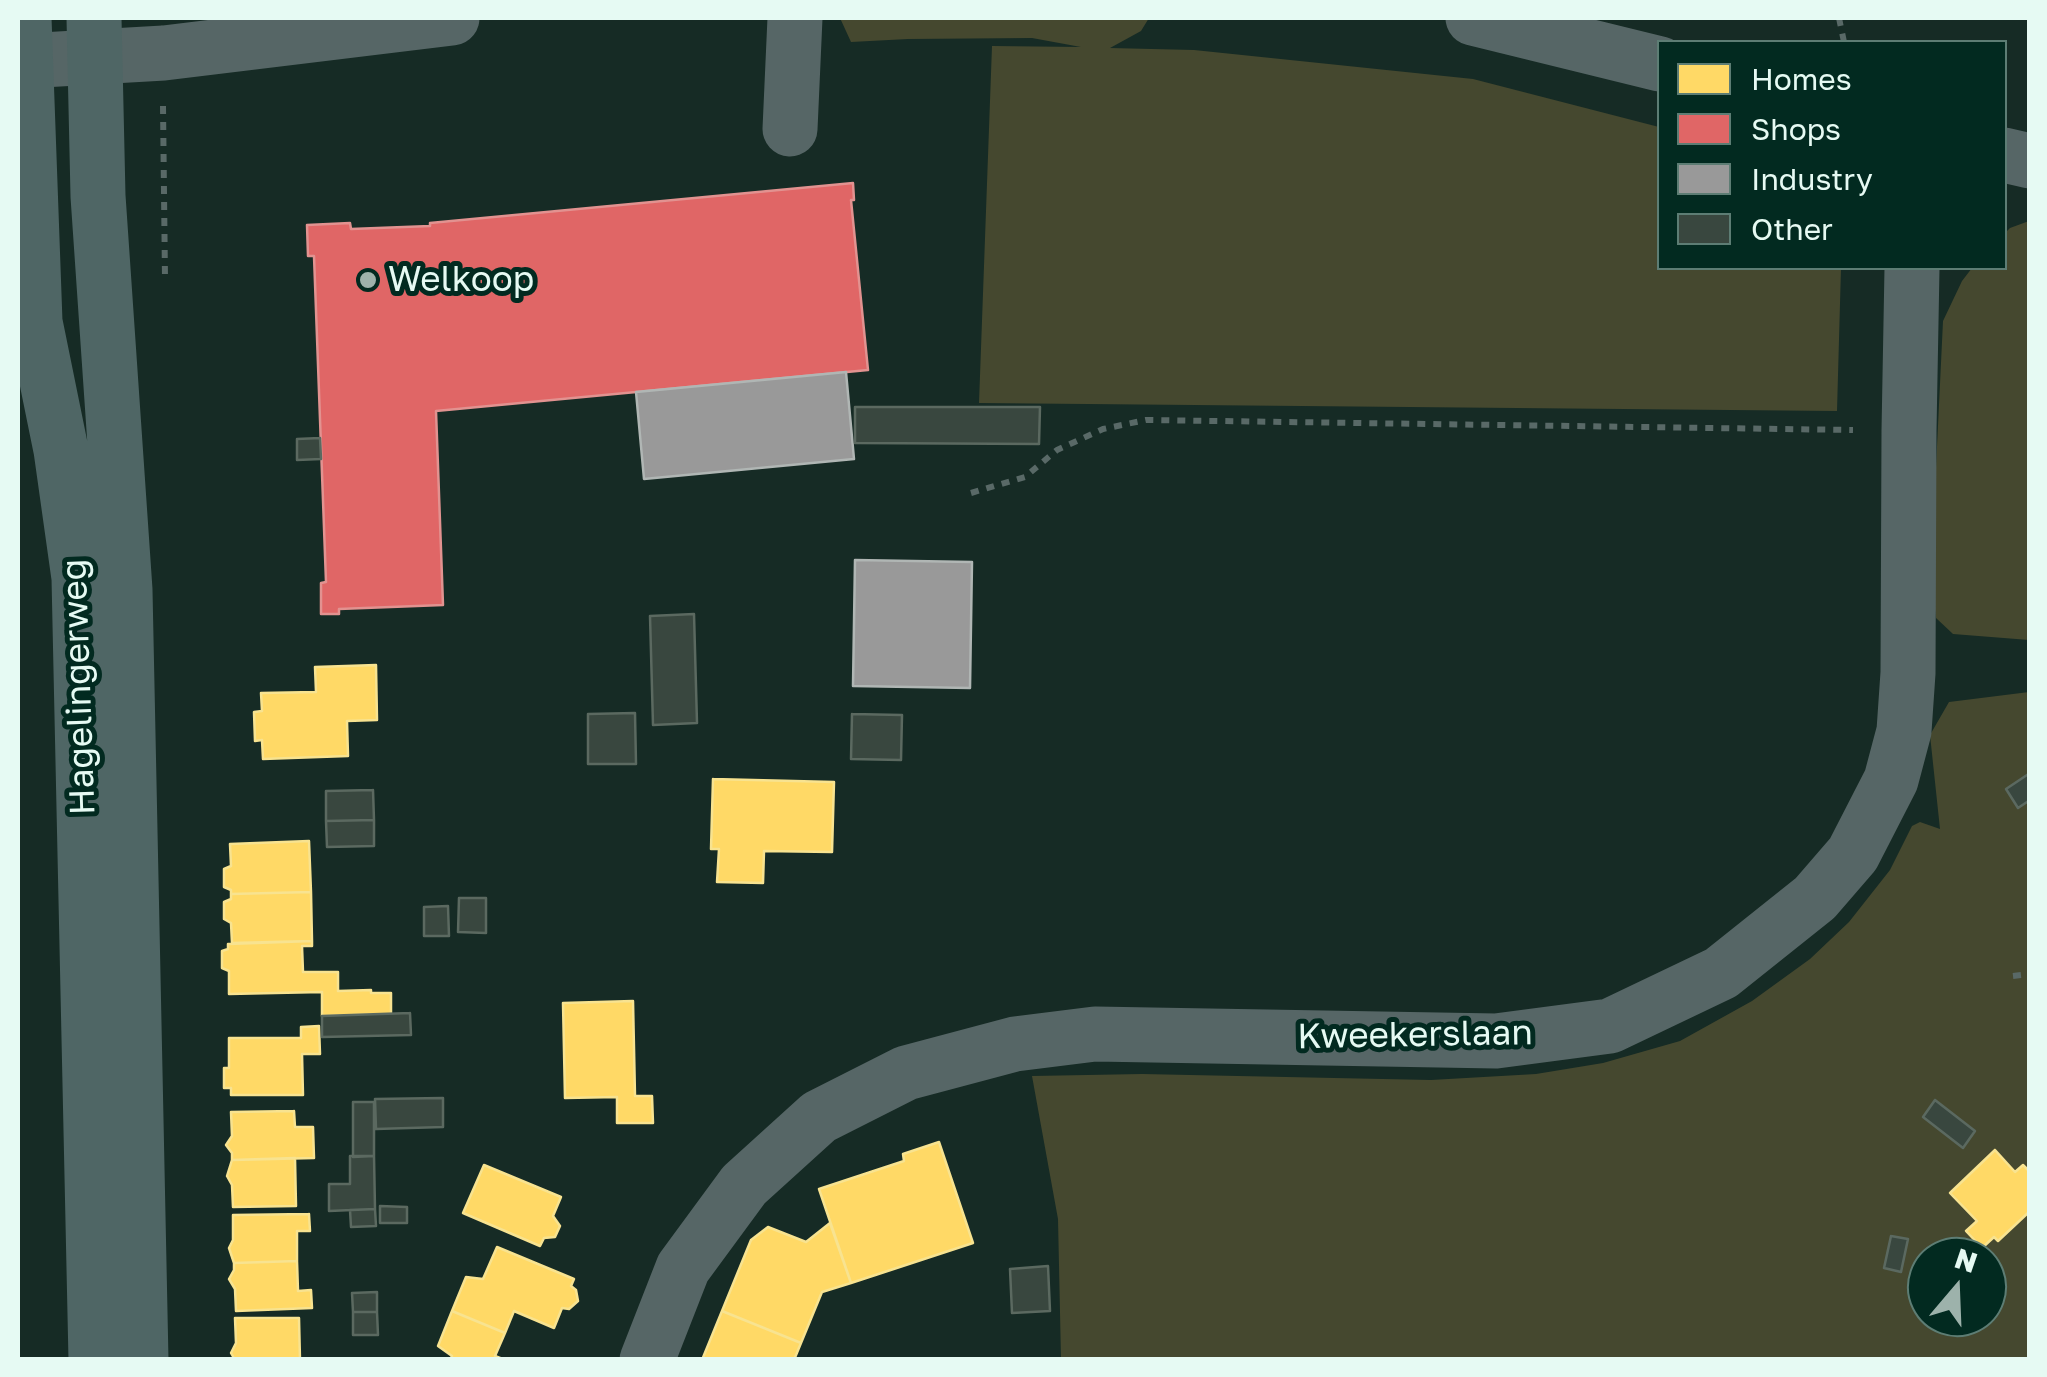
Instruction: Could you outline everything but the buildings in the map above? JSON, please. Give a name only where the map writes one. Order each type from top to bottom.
[{"type":"main road","name":"Hagelingerweg","points":[[94,37],[98,196],[124,590],[141,1360]]},
{"type":"main road","name":"Hagelingerweg","points":[[24,39],[35,322],[61,450],[79,578],[96,1360]]},
{"type":"street","points":[[24,39],[94,37],[164,54],[452,18]]},
{"type":"street","points":[[790,129],[795,18]]},
{"type":"street","points":[[1474,18],[1657,63]]},
{"type":"street","name":"Kweekerslaan","points":[[646,1360],[684,1268],[744,1184],[819,1116],[906,1072],[1015,1044],[1096,1034],[1496,1041],[1610,1026],[1720,973],[1815,898],[1853,854],[1891,780],[1904,730],[1908,673],[1912,270]]},
{"type":"path","points":[[162,189],[164,54]]},
{"type":"path","points":[[971,494],[1024,477],[1057,450],[1103,429],[1146,420],[1909,431]]},
{"type":"path","points":[[2014,976],[2030,974]]},
{"type":"green space","points":[[840,18],[1149,18],[1141,31],[1110,48],[1194,50],[1473,79],[1657,126],[1657,270],[1841,270],[1837,411],[979,403],[992,46],[1081,47],[1032,38],[851,42]]},
{"type":"green space","points":[[2029,221],[2029,640],[1953,634],[1936,618],[1933,593],[1943,321],[1970,270],[2007,270],[2010,228]]},
{"type":"green space","points":[[2029,692],[2029,1359],[1061,1359],[1058,1219],[1032,1076],[1142,1074],[1431,1080],[1536,1074],[1603,1063],[1680,1041],[1752,1001],[1810,959],[1849,922],[1890,870],[1912,826],[1920,822],[1940,829],[1930,735],[1949,702]]},
{"type":"place","name":"Welkoop","points":[[368,280]]}]
